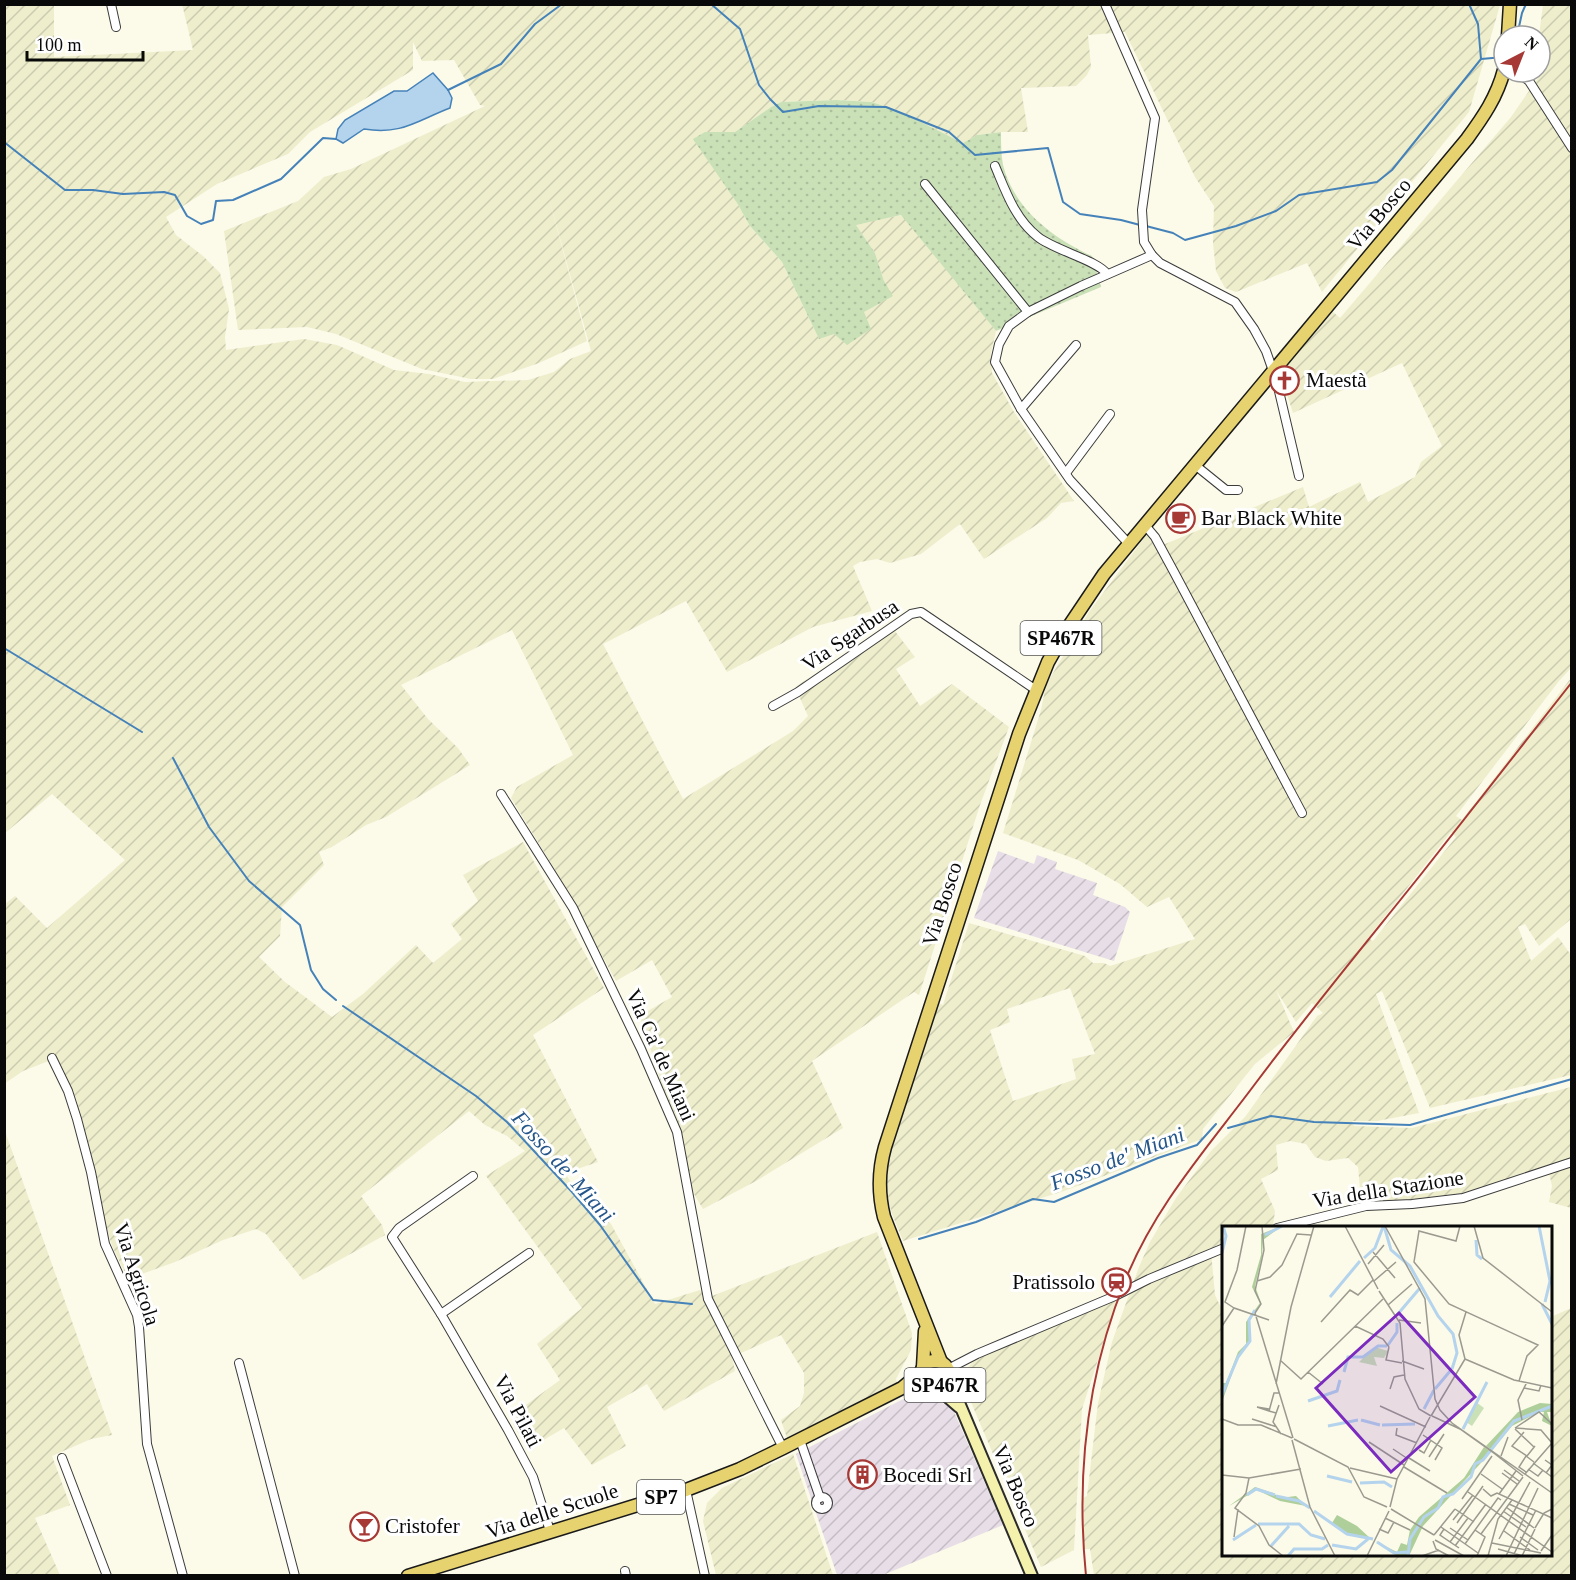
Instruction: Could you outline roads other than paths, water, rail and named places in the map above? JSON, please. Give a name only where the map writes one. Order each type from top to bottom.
[{"type":"main road","points":[[1509,24],[1510,4]]},
{"type":"main road","name":"Via Bosco","points":[[1032,1575],[946,1370],[923,1321],[884,1217],[878,1196],[881,1160],[1018,734],[1036,690],[1065,632],[1128,543],[1467,139],[1490,108],[1500,84]]},
{"type":"main road","name":"Via Bosco","points":[[923,1321],[925,1347],[922,1381],[952,1400],[964,1412]]},
{"type":"main road","name":"SP467R","points":[[922,1370],[932,1360],[946,1370],[943,1387],[932,1389]]},
{"type":"main road","name":"Via delle Scuole","points":[[408,1575],[686,1490],[800,1440],[902,1388],[922,1370]]},
{"type":"main road","name":"Via delle Scuole","points":[[902,1388],[932,1389]]},
{"type":"street","points":[[111,4],[116,27]]},
{"type":"street","points":[[1105,4],[1155,118],[1142,210],[1144,242],[1160,263],[1235,302],[1254,329],[1266,351],[1278,387],[1299,476]]},
{"type":"street","points":[[1531,84],[1572,148]]},
{"type":"street","points":[[995,166],[1018,216],[1028,228],[1040,239],[1101,266],[1107,274]]},
{"type":"street","points":[[926,184],[1028,312]]},
{"type":"street","points":[[1128,543],[1077,488],[1021,409],[995,362],[999,344],[1009,326],[1028,312],[1152,255]]},
{"type":"street","points":[[1021,409],[1076,345]]},
{"type":"street","points":[[1066,473],[1110,414]]},
{"type":"street","points":[[1195,465],[1226,490],[1238,490]]},
{"type":"street","points":[[1144,524],[1155,537],[1302,813]]},
{"type":"street","name":"Via Sgarbusa","points":[[774,706],[798,692],[910,614],[921,612],[1036,690]]},
{"type":"street","name":"Via Ca' de Miani","points":[[501,794],[573,908],[641,1049],[668,1111],[677,1132],[708,1299],[783,1448]]},
{"type":"street","name":"Via Agricola","points":[[52,1058],[68,1091],[77,1119],[91,1172],[105,1244],[133,1304],[138,1321],[147,1444],[183,1575]]},
{"type":"street","name":"Via della Stazione","points":[[1282,1226],[1366,1206],[1463,1198],[1572,1162]]},
{"type":"street","name":"Via Pilati","points":[[473,1176],[399,1228],[392,1237],[492,1400],[533,1478],[550,1531]]},
{"type":"street","points":[[946,1370],[977,1354],[1222,1249]]},
{"type":"street","points":[[441,1314],[529,1252]]},
{"type":"street","points":[[239,1363],[295,1575]]},
{"type":"street","points":[[800,1440],[820,1498]]},
{"type":"street","points":[[62,1458],[107,1575]]},
{"type":"street","points":[[686,1490],[705,1575]]},
{"type":"water","points":[[433,73],[452,98],[450,108],[408,126],[389,130],[364,129],[343,143],[336,139],[338,129],[345,120],[394,91],[407,91]]},
{"type":"waterway","points":[[448,90],[501,64],[535,24],[562,4]]},
{"type":"waterway","points":[[711,4],[740,29],[759,85],[783,112],[819,106],[886,107],[949,132],[975,155],[1048,148],[1063,202],[1080,214],[1140,225]]},
{"type":"waterway","points":[[1469,4],[1478,24],[1481,59],[1492,58]]},
{"type":"waterway","points":[[1520,24],[1526,4]]},
{"type":"waterway","points":[[1146,226],[1173,233],[1185,240],[1236,226],[1276,211],[1299,195],[1377,182],[1392,170],[1481,59]]},
{"type":"waterway","points":[[4,142],[65,190],[93,190],[123,194],[164,192],[175,195],[187,216],[201,224],[213,220],[216,201],[233,200],[281,179],[323,138],[336,139]]},
{"type":"waterway","name":"Fosso de' Miani","points":[[4,648],[142,732]]},
{"type":"waterway","name":"Fosso de' Miani","points":[[173,758],[209,827],[249,881],[300,925],[311,970],[323,989],[336,1000]]},
{"type":"waterway","name":"Fosso de' Miani","points":[[343,1006],[476,1096],[507,1122],[600,1225],[653,1300],[692,1304]]},
{"type":"waterway","name":"Fosso de' Miani","points":[[1228,1128],[1271,1116],[1314,1122],[1410,1125],[1572,1079]]},
{"type":"waterway","name":"Fosso de' Miani","points":[[919,1239],[976,1222],[1033,1199],[1054,1202],[1158,1158],[1197,1145],[1216,1124]]},
{"type":"railway","points":[[1086,1576],[1083,1538],[1084,1463],[1093,1389],[1112,1317],[1125,1281],[1151,1228],[1183,1178],[1275,1057],[1572,682]]},
{"type":"place","name":"Maestà","points":[[1285,380]]},
{"type":"place","name":"Bar Black White","points":[[1180,518]]},
{"type":"place","name":"Pratissolo","points":[[1116,1282]]},
{"type":"place","name":"Bocedi Srl","points":[[862,1475]]},
{"type":"place","name":"Cristofer","points":[[364,1526]]}]
